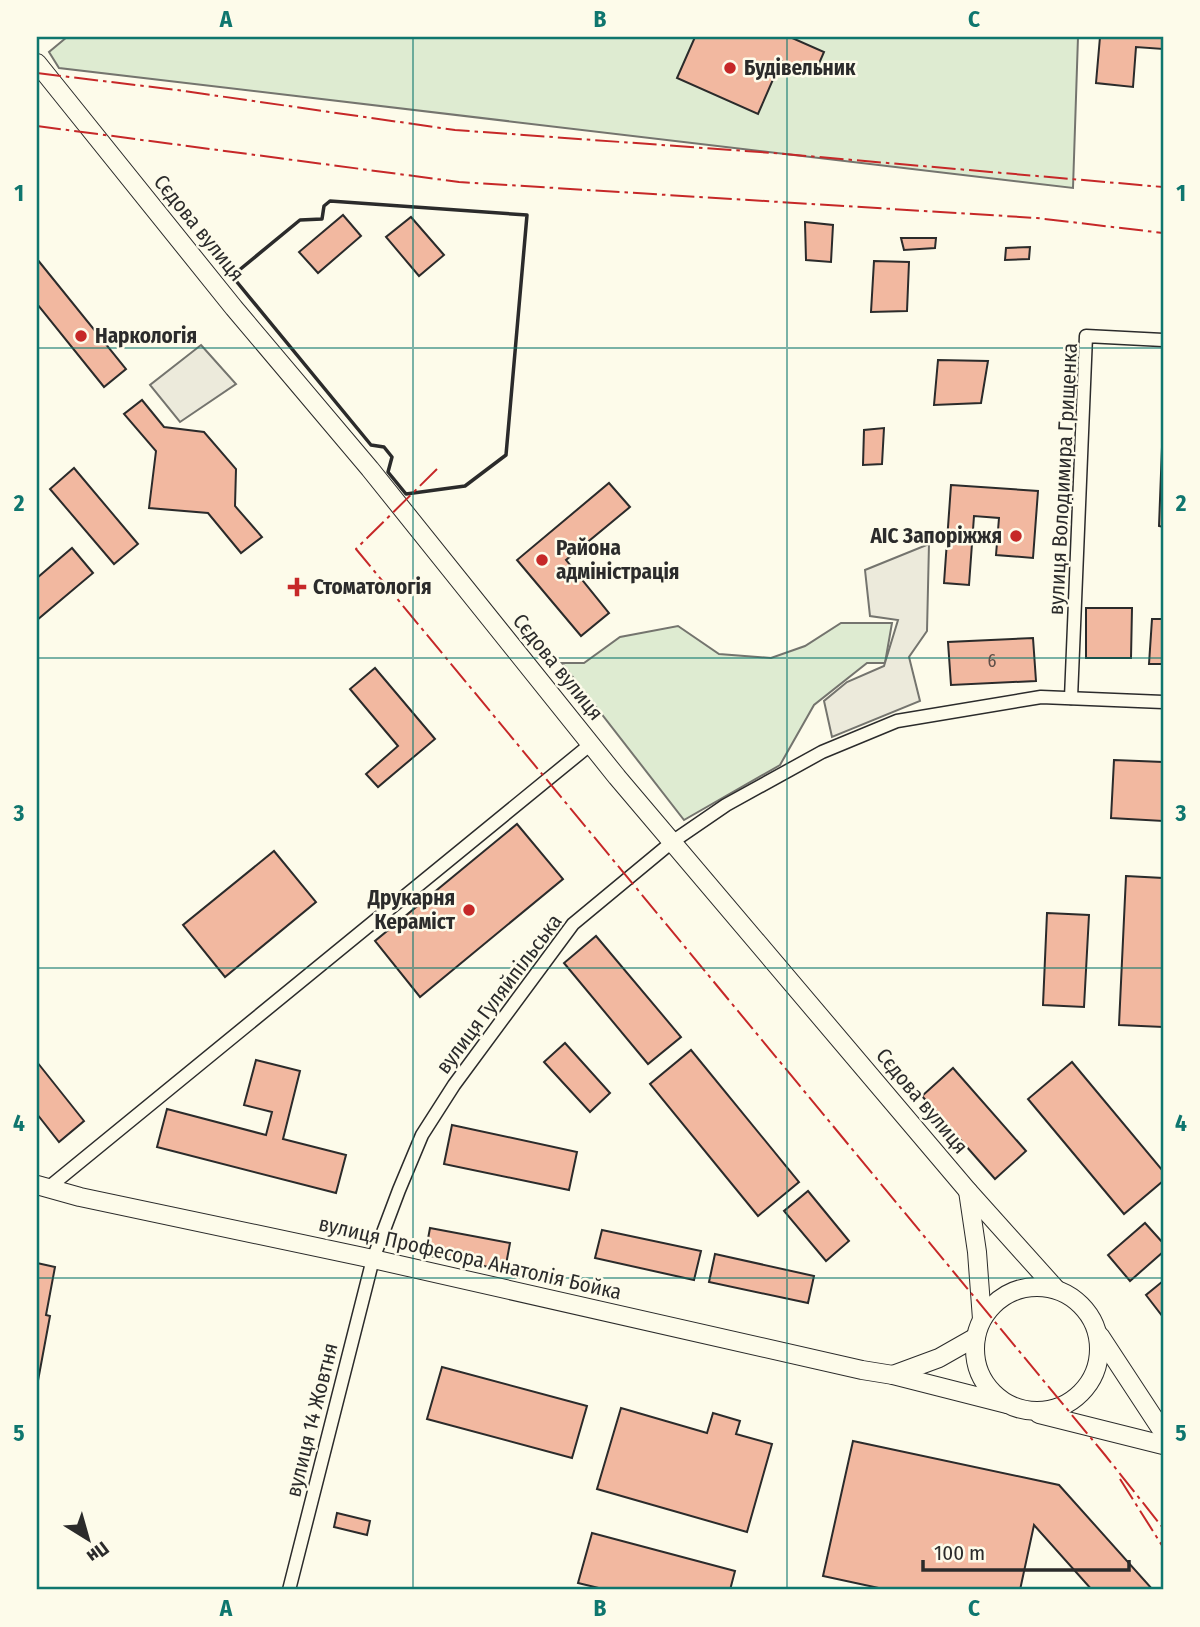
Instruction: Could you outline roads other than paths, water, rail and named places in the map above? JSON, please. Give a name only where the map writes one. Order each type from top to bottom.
[{"type":"main road","name":"Сєдова вулиця","points":[[37,63],[234,308],[370,469],[591,744],[968,1191],[1056,1289]]},
{"type":"main road","name":"вулиця Професора Анатолія Бойка","points":[[42,1187],[893,1375],[1007,1404]]},
{"type":"main road","points":[[968,1191],[977,1252],[982,1319]]},
{"type":"main road","points":[[1163,1432],[1099,1334],[1090,1314],[1075,1298],[1056,1289],[1035,1286],[1014,1290],[996,1302],[982,1319],[976,1337],[975,1357],[981,1376],[991,1392],[1007,1404],[1163,1445]]},
{"type":"main road","points":[[1026,1410],[1045,1411],[1064,1406],[1082,1393],[1094,1376],[1100,1355],[1099,1334]]},
{"type":"main road","points":[[893,1375],[939,1358],[976,1337]]},
{"type":"street","name":"вулиця Володимира Грищенка","points":[[1071,698],[1086,336],[1163,340]]},
{"type":"street","name":"вулиця Гуляйпільська","points":[[373,1259],[422,1135],[454,1084],[573,924],[673,842],[726,805],[822,752],[897,721],[1041,697],[1163,702]]},
{"type":"street","points":[[42,1187],[591,744]]},
{"type":"street","name":"вулиця 14 Жовтня","points":[[289,1590],[373,1259]]},
{"type":"place","name":"Будівельник","points":[[730,68]]},
{"type":"place","name":"Наркологія","points":[[81,336]]},
{"type":"place","name":"АІС Запоріжжя","points":[[1016,536]]},
{"type":"place","name":"Района адміністрація","points":[[542,560]]},
{"type":"place","name":"Стоматологія","points":[[297,587]]},
{"type":"place","name":"Друкарня Кераміст","points":[[469,910]]}]
